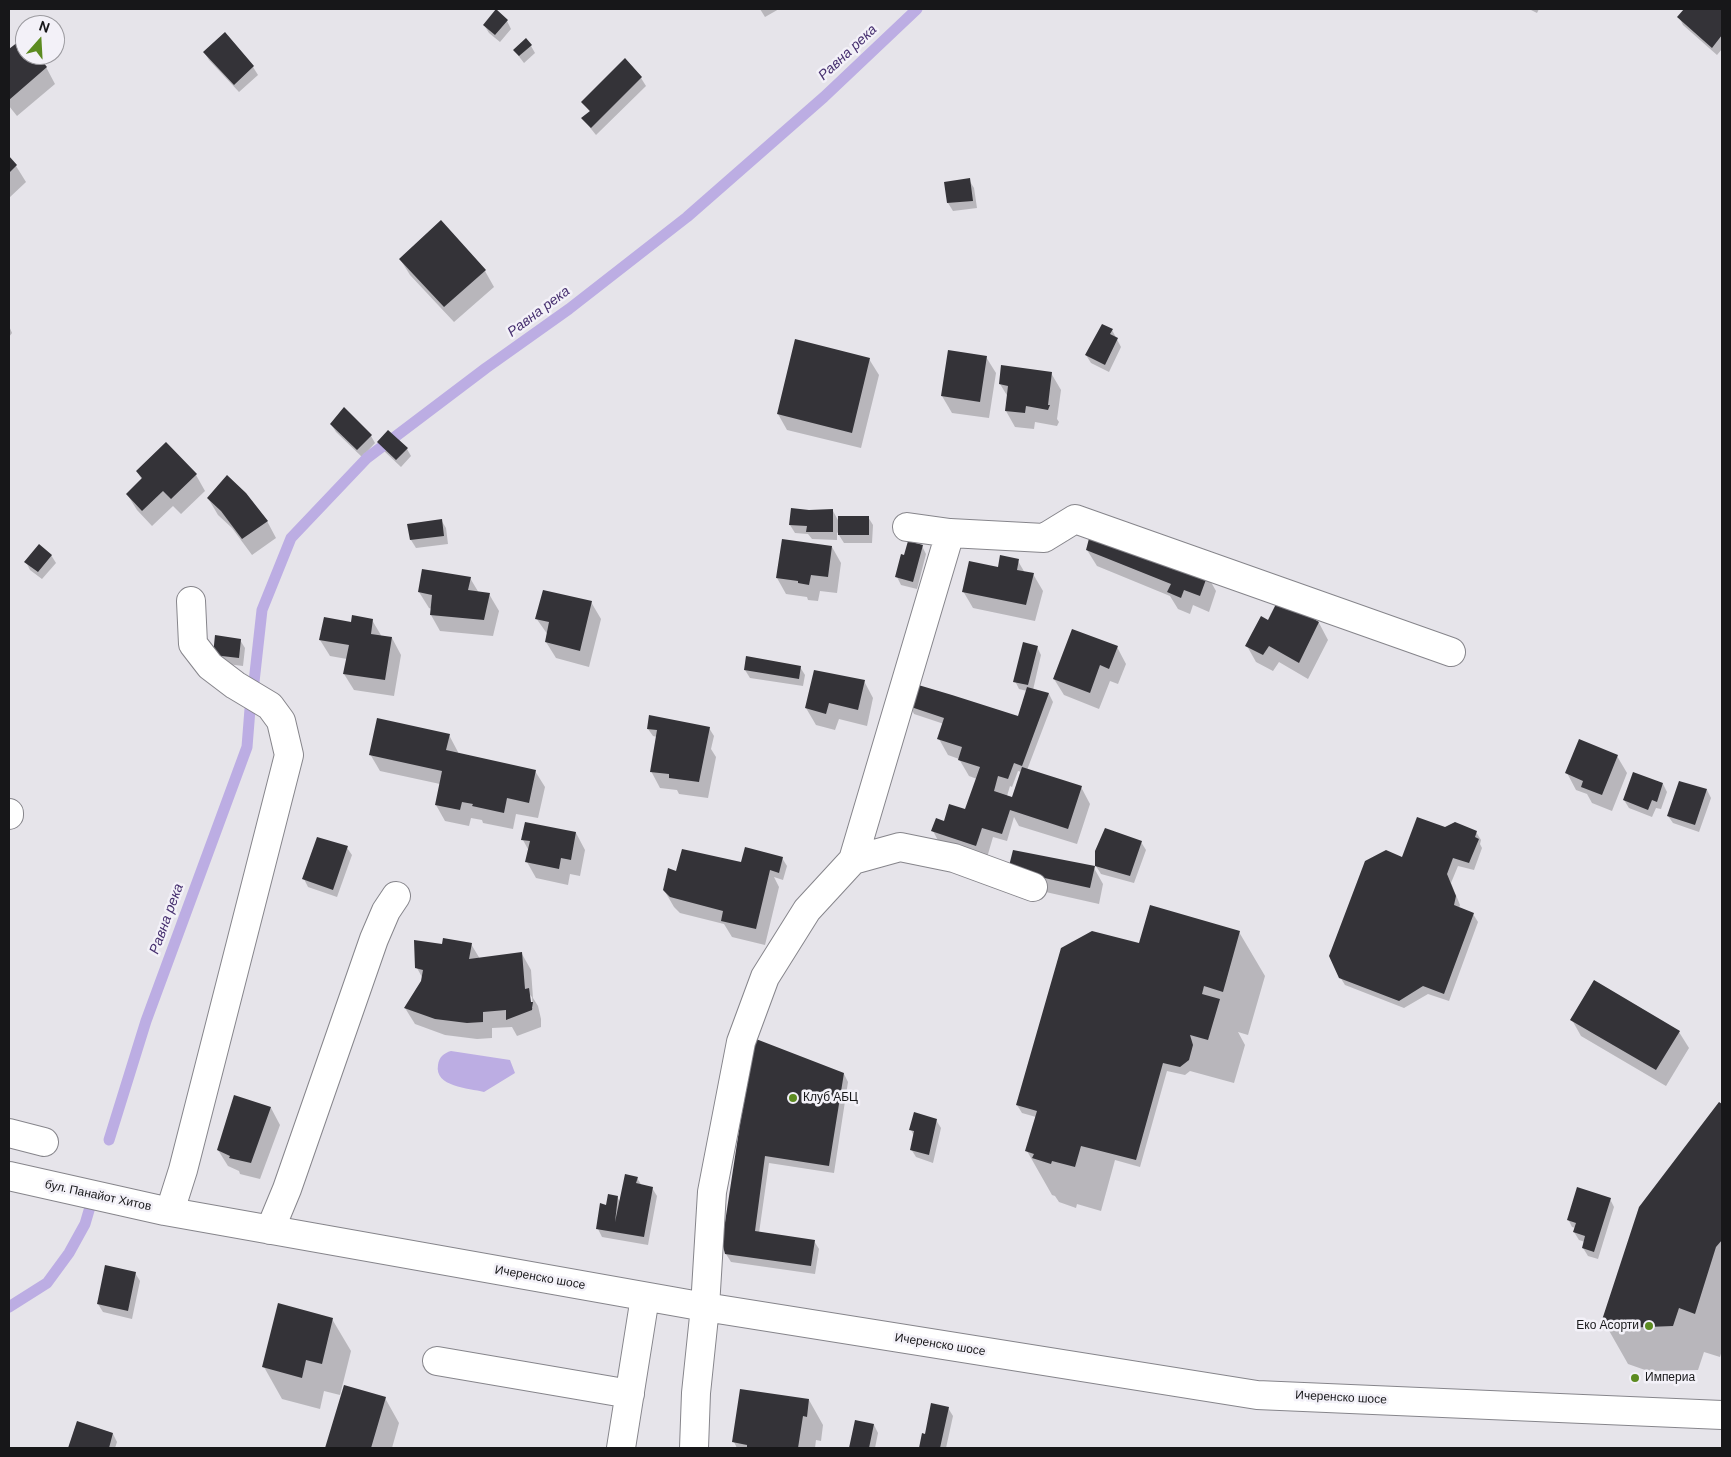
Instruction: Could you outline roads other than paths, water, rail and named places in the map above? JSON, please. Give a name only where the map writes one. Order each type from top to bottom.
[{"type":"street","points":[[907,527],[950,533],[1044,538],[1075,519],[1451,652]]},
{"type":"street","points":[[694,1448],[696,1393],[705,1308],[712,1192],[741,1042],[765,978],[807,910],[854,860],[950,533]]},
{"type":"street","points":[[168,1211],[183,1170],[289,755],[281,721],[270,706],[235,685],[210,666],[193,644],[192,601]]},
{"type":"street","points":[[854,860],[900,847],[954,858],[1033,886]]},
{"type":"street","points":[[270,1230],[287,1190],[374,939],[386,911],[396,896]]},
{"type":"street","points":[[9,1133],[44,1142]]},
{"type":"street","name":"бул. Панайот Хитов","points":[[16,1180],[168,1211]]},
{"type":"street","name":"Ичеренско шосе","points":[[168,1211],[705,1308],[1257,1395],[1722,1415]]},
{"type":"street","points":[[621,1448],[645,1297]]},
{"type":"street","points":[[437,1361],[630,1394]]},
{"type":"waterway","name":"Равна река","points":[[254,682],[262,610],[291,538],[367,458],[486,368],[569,309],[687,217],[824,97],[917,9]]},
{"type":"waterway","name":"Равна река","points":[[109,1140],[146,1021],[247,747],[250,709]]},
{"type":"waterway","name":"Равна река","points":[[9,1307],[47,1283],[69,1253],[85,1224],[90,1207]]},
{"type":"place","name":"Клуб АБЦ","points":[[793,1098]]},
{"type":"place","name":"Еко Асорти","points":[[1649,1326]]},
{"type":"place","name":"Империа","points":[[1635,1378]]}]
